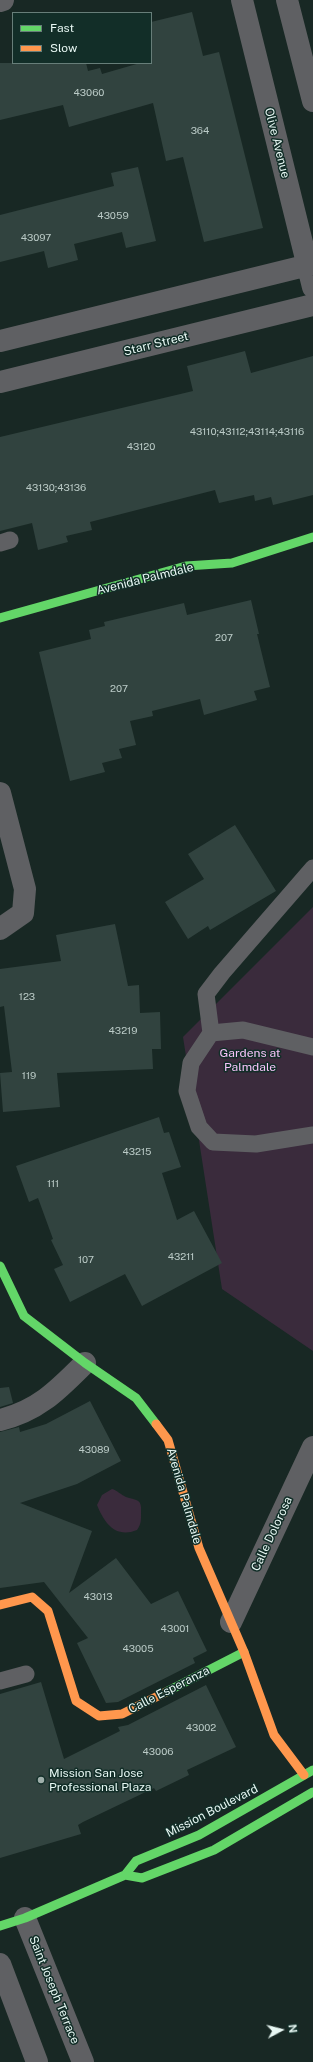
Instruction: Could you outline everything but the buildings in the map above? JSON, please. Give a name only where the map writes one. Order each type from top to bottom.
[{"type":"street","name":"Olive Avenue","points":[[242,0],[310,265],[313,287]]},
{"type":"street","points":[[287,0],[313,101]]},
{"type":"street","points":[[0,341],[310,265]]},
{"type":"street","name":"Starr Street","points":[[0,382],[313,305]]},
{"type":"street","name":"Avenida Palmdale","points":[[0,618],[186,566],[232,563],[313,536]]},
{"type":"street","points":[[0,796],[26,889],[23,913],[0,929]]},
{"type":"street","name":"Avenida Palmdale","points":[[0,1266],[24,1316],[85,1363],[136,1398],[168,1440],[199,1548],[244,1652],[274,1735],[304,1775]]},
{"type":"street","points":[[0,1420],[18,1416],[51,1396],[85,1363]]},
{"type":"street","name":"Calle Dolorosa","points":[[230,1622],[313,1447]]},
{"type":"street","name":"Calle Esperanza","points":[[0,1605],[32,1597],[48,1611],[76,1701],[98,1716],[122,1714],[244,1652]]},
{"type":"street","name":"Mission Boulevard","points":[[0,1926],[25,1918],[125,1875],[136,1861],[199,1835],[313,1770]]},
{"type":"street","name":"Mission Boulevard","points":[[125,1875],[142,1878],[214,1850],[268,1820],[313,1792]]},
{"type":"street","name":"Saint Joseph Terrace","points":[[25,1918],[83,2062]]},
{"type":"street","points":[[0,1964],[37,2062]]},
{"type":"lane","points":[[313,868],[206,994],[211,1033],[191,1063],[187,1091],[199,1127],[213,1142],[256,1144],[313,1135]]},
{"type":"lane","points":[[211,1033],[242,1030],[313,1047]]},
{"type":"lane","points":[[0,1681],[26,1674]]},
{"type":"green space","name":"Gardens at Palmdale","points":[[313,907],[313,1351],[222,1289],[183,1037]]},
{"type":"green space","points":[[112,1489],[126,1497],[137,1500],[140,1503],[141,1521],[137,1530],[129,1532],[117,1531],[107,1523],[103,1517],[97,1505],[102,1495]]},
{"type":"traffic: fast","points":[[0,618],[186,566],[232,563],[313,537]]},
{"type":"traffic: fast","points":[[0,1266],[24,1316],[85,1363],[136,1398],[156,1424]]},
{"type":"traffic: fast","points":[[166,1692],[244,1652]]},
{"type":"traffic: fast","points":[[0,1926],[25,1918],[125,1875],[136,1861],[199,1835],[313,1770]]},
{"type":"traffic: fast","points":[[125,1875],[142,1878],[214,1850],[313,1792]]},
{"type":"traffic: slow","points":[[156,1424],[168,1440],[199,1548],[244,1652],[274,1735],[304,1775]]},
{"type":"traffic: slow","points":[[0,1605],[32,1597],[48,1611],[76,1701],[99,1716],[122,1714],[166,1692]]},
{"type":"place","name":"Mission San Jose Professional Plaza","points":[[41,1780]]}]
